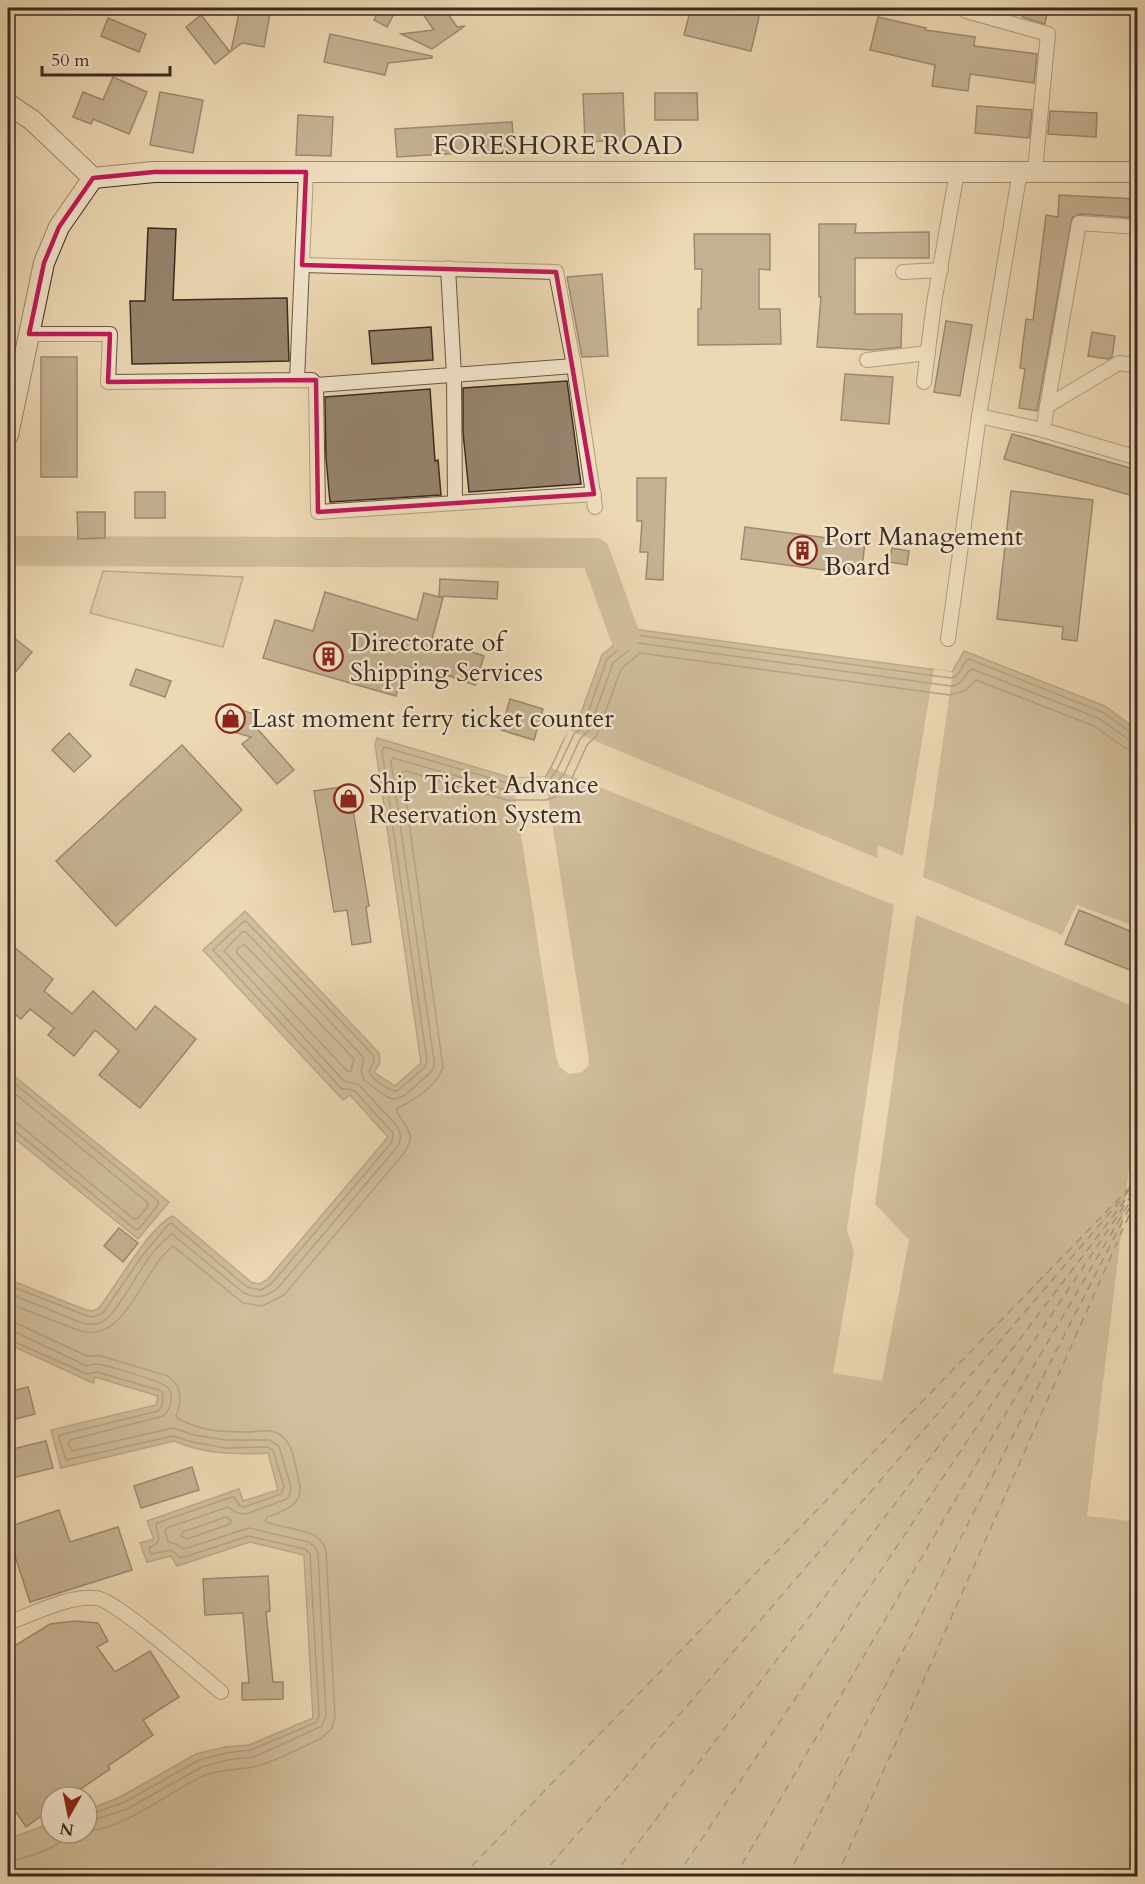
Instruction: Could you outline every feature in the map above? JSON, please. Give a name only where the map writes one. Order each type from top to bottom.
[{"type":"main road","points":[[8,104],[32,120],[93,178],[59,227],[44,263],[8,435]]},
{"type":"main road","name":"FORESHORE ROAD","points":[[93,178],[154,172],[1137,172]]},
{"type":"street","points":[[948,639],[979,416],[1027,171],[1048,34],[966,11],[967,8]]},
{"type":"street","points":[[297,380],[306,172]]},
{"type":"street","points":[[924,382],[934,303],[957,172]]},
{"type":"street","points":[[1043,430],[1079,223],[1137,227]]},
{"type":"street","points":[[29,334],[110,334],[108,382],[312,380],[316,385],[318,512],[455,503],[595,501],[574,366],[556,272],[302,265]]},
{"type":"street","points":[[448,268],[454,375],[455,503]]},
{"type":"street","points":[[903,272],[941,270]]},
{"type":"street","points":[[867,360],[927,353]]},
{"type":"street","points":[[1047,406],[1119,363],[1137,366]]},
{"type":"street","points":[[316,385],[574,366]]},
{"type":"street","points":[[979,416],[1137,454]]},
{"type":"street","points":[[8,1623],[72,1600],[98,1598],[122,1611],[221,1692]]},
{"type":"highlighted area","points":[[154,172],[306,172],[302,265],[556,272],[594,494],[318,512],[316,380],[108,382],[110,334],[29,334],[44,263],[59,227],[93,178]]},
{"type":"shaded area","points":[[103,571],[243,577],[223,647],[90,613]]},
{"type":"water","points":[[633,629],[952,672],[964,651],[1105,706],[1137,730],[1137,1876],[8,1876],[8,1839],[39,1827],[39,1845],[99,1845],[99,1805],[120,1797],[196,1754],[225,1747],[249,1745],[313,1718],[304,1555],[250,1542],[177,1566],[171,1556],[147,1562],[140,1543],[154,1539],[147,1521],[239,1489],[243,1501],[278,1490],[268,1453],[220,1453],[197,1449],[174,1441],[61,1468],[51,1430],[156,1405],[158,1396],[95,1377],[93,1383],[8,1344],[8,1279],[86,1310],[98,1309],[143,1244],[173,1216],[251,1282],[259,1284],[267,1280],[388,1137],[350,1095],[343,1100],[203,950],[245,911],[379,1053],[380,1063],[374,1072],[395,1086],[421,1063],[375,744],[377,738],[512,778],[545,777],[563,741],[577,724],[602,655]]},
{"type":"water","points":[[8,1071],[169,1202],[138,1239],[8,1133]]},
{"type":"pier","points":[[934,669],[953,672],[923,877],[1062,935],[1077,905],[1137,927],[1137,1008],[916,915],[875,1204],[909,1240],[882,1381],[833,1373],[854,1252],[847,1230],[894,905],[552,768],[569,730],[877,858],[878,845],[903,856]]},
{"type":"pier","points":[[545,777],[589,1065],[582,1072],[569,1074],[560,1067],[556,1057],[512,778]]},
{"type":"pier","points":[[1137,1101],[1138,1462],[1130,1521],[1087,1516]]},
{"type":"building","points":[[240,8],[271,8],[264,47],[242,43],[231,51]]},
{"type":"building","points":[[380,8],[397,8],[387,27],[374,20]]},
{"type":"building","points":[[429,8],[444,8],[457,27],[465,26],[432,49],[401,34],[434,30],[422,13]]},
{"type":"building","points":[[691,8],[761,8],[751,51],[684,35]]},
{"type":"building","points":[[1024,8],[1048,8],[1045,24],[1022,17]]},
{"type":"building","points":[[201,15],[230,52],[215,64],[186,27]]},
{"type":"building","points":[[878,17],[926,28],[925,30],[975,37],[974,46],[1037,54],[1034,83],[970,74],[968,91],[932,86],[935,65],[870,50]]},
{"type":"building","points":[[108,18],[146,34],[139,52],[101,36]]},
{"type":"building","points":[[330,34],[432,56],[432,58],[388,63],[385,75],[324,62]]},
{"type":"building","points":[[113,77],[147,92],[129,134],[93,119],[91,124],[73,117],[83,92],[103,100]]},
{"type":"building","points":[[160,92],[203,100],[193,153],[150,145]]},
{"type":"building","points":[[623,93],[625,140],[585,142],[583,94]]},
{"type":"building","points":[[655,93],[697,93],[698,120],[655,120]]},
{"type":"building","points":[[977,106],[1032,110],[1029,138],[975,133]]},
{"type":"building","points":[[1050,111],[1097,113],[1096,137],[1048,134]]},
{"type":"building","points":[[298,115],[333,117],[331,156],[296,155]]},
{"type":"building","points":[[512,122],[514,150],[397,157],[395,129]]},
{"type":"building","points":[[1059,195],[1137,199],[1137,218],[1080,214],[1072,218],[1037,411],[1019,408],[1025,369],[1020,368],[1026,319],[1033,320],[1046,215],[1058,217]]},
{"type":"building","points":[[819,224],[856,224],[855,233],[929,232],[929,258],[855,258],[855,314],[902,314],[901,347],[873,350],[817,347],[821,297],[819,297]]},
{"type":"building","points":[[148,228],[176,229],[173,300],[287,298],[289,361],[132,364],[130,301],[145,301]]},
{"type":"building","points":[[694,234],[770,234],[770,270],[759,269],[759,309],[780,309],[781,344],[698,345],[698,309],[701,309],[702,269],[695,269]]},
{"type":"building","points":[[602,274],[608,356],[582,357],[567,277]]},
{"type":"building","points":[[946,321],[972,325],[960,396],[934,392]]},
{"type":"building","points":[[431,327],[433,360],[372,364],[369,331]]},
{"type":"building","points":[[1092,332],[1115,336],[1112,357],[1108,359],[1088,356]]},
{"type":"building","points":[[41,357],[77,357],[77,477],[41,477]]},
{"type":"building","points":[[845,374],[893,377],[889,424],[841,420]]},
{"type":"building","points":[[567,381],[581,484],[469,492],[463,432],[463,388]]},
{"type":"building","points":[[430,389],[435,461],[438,460],[441,495],[330,502],[326,458],[325,397]]},
{"type":"building","points":[[1012,434],[1137,470],[1137,497],[1004,459]]},
{"type":"building","points":[[637,478],[666,478],[663,580],[646,579],[648,552],[640,552],[642,521],[637,521]]},
{"type":"building","points":[[1011,491],[1093,500],[1077,641],[1062,639],[1063,627],[997,619]]},
{"type":"building","points":[[135,492],[165,492],[165,518],[135,518]]},
{"type":"building","points":[[77,512],[105,512],[105,538],[78,539]]},
{"type":"building","name":"Port Management Board","points":[[745,527],[865,543],[861,575],[741,559]]},
{"type":"building","points":[[892,548],[909,551],[907,565],[889,562]]},
{"type":"building","points":[[440,579],[498,582],[497,599],[439,596]]},
{"type":"building","points":[[325,592],[417,620],[424,593],[443,598],[432,639],[484,656],[475,685],[424,667],[423,671],[404,666],[396,696],[263,658],[275,620],[313,631]]},
{"type":"building","points":[[8,633],[32,652],[8,681]]},
{"type":"building","points":[[136,669],[171,681],[165,697],[130,685]]},
{"type":"building","points":[[510,699],[543,709],[534,740],[501,730]]},
{"type":"building","points":[[227,705],[257,715],[254,725],[294,770],[277,784],[242,744],[251,737],[220,728]]},
{"type":"building","points":[[69,733],[91,756],[74,772],[52,750]]},
{"type":"building","points":[[182,745],[242,810],[116,926],[56,861]]},
{"type":"building","points":[[349,786],[369,906],[366,907],[371,942],[352,945],[347,910],[334,912],[314,791]]},
{"type":"building","points":[[1079,910],[1137,934],[1137,973],[1065,944]]},
{"type":"building","points":[[8,942],[53,979],[44,991],[72,1014],[93,991],[136,1030],[155,1006],[196,1039],[140,1108],[99,1075],[119,1051],[95,1030],[74,1056],[48,1035],[54,1028],[30,1009],[21,1019],[8,1008]]},
{"type":"building","points":[[119,1228],[138,1243],[123,1262],[104,1246]]},
{"type":"building","points":[[28,1387],[35,1414],[8,1421],[8,1392]]},
{"type":"building","points":[[46,1441],[53,1468],[8,1479],[8,1450]]},
{"type":"building","points":[[192,1467],[199,1490],[141,1508],[134,1486]]},
{"type":"building","points":[[59,1510],[70,1542],[118,1527],[132,1570],[30,1602],[14,1553],[8,1555],[8,1527]]},
{"type":"building","points":[[268,1576],[270,1611],[266,1612],[273,1682],[283,1682],[283,1699],[242,1700],[242,1683],[249,1683],[243,1613],[205,1615],[203,1579]]},
{"type":"building","points":[[75,1621],[98,1623],[108,1641],[97,1647],[115,1672],[150,1651],[179,1697],[143,1720],[153,1735],[108,1766],[110,1769],[87,1785],[39,1785],[39,1818],[26,1827],[8,1800],[8,1650],[50,1624]]},
{"type":"waterway","points":[[8,551],[595,553],[625,636]]},
{"type":"ferry route","points":[[462,1876],[1138,1179]]},
{"type":"ferry route","points":[[541,1876],[1138,1180]]},
{"type":"ferry route","points":[[613,1876],[1138,1183]]},
{"type":"ferry route","points":[[677,1876],[1138,1185]]},
{"type":"ferry route","points":[[735,1876],[1138,1188]]},
{"type":"ferry route","points":[[788,1876],[1138,1191]]},
{"type":"ferry route","points":[[837,1876],[1138,1195]]},
{"type":"place","name":"Port Management Board","points":[[803,551]]},
{"type":"place","name":"Directorate of Shipping Services","points":[[329,657]]},
{"type":"place","name":"Last moment ferry ticket counter","points":[[230,718]]},
{"type":"place","name":"Ship Ticket Advance Reservation System","points":[[348,799]]}]
